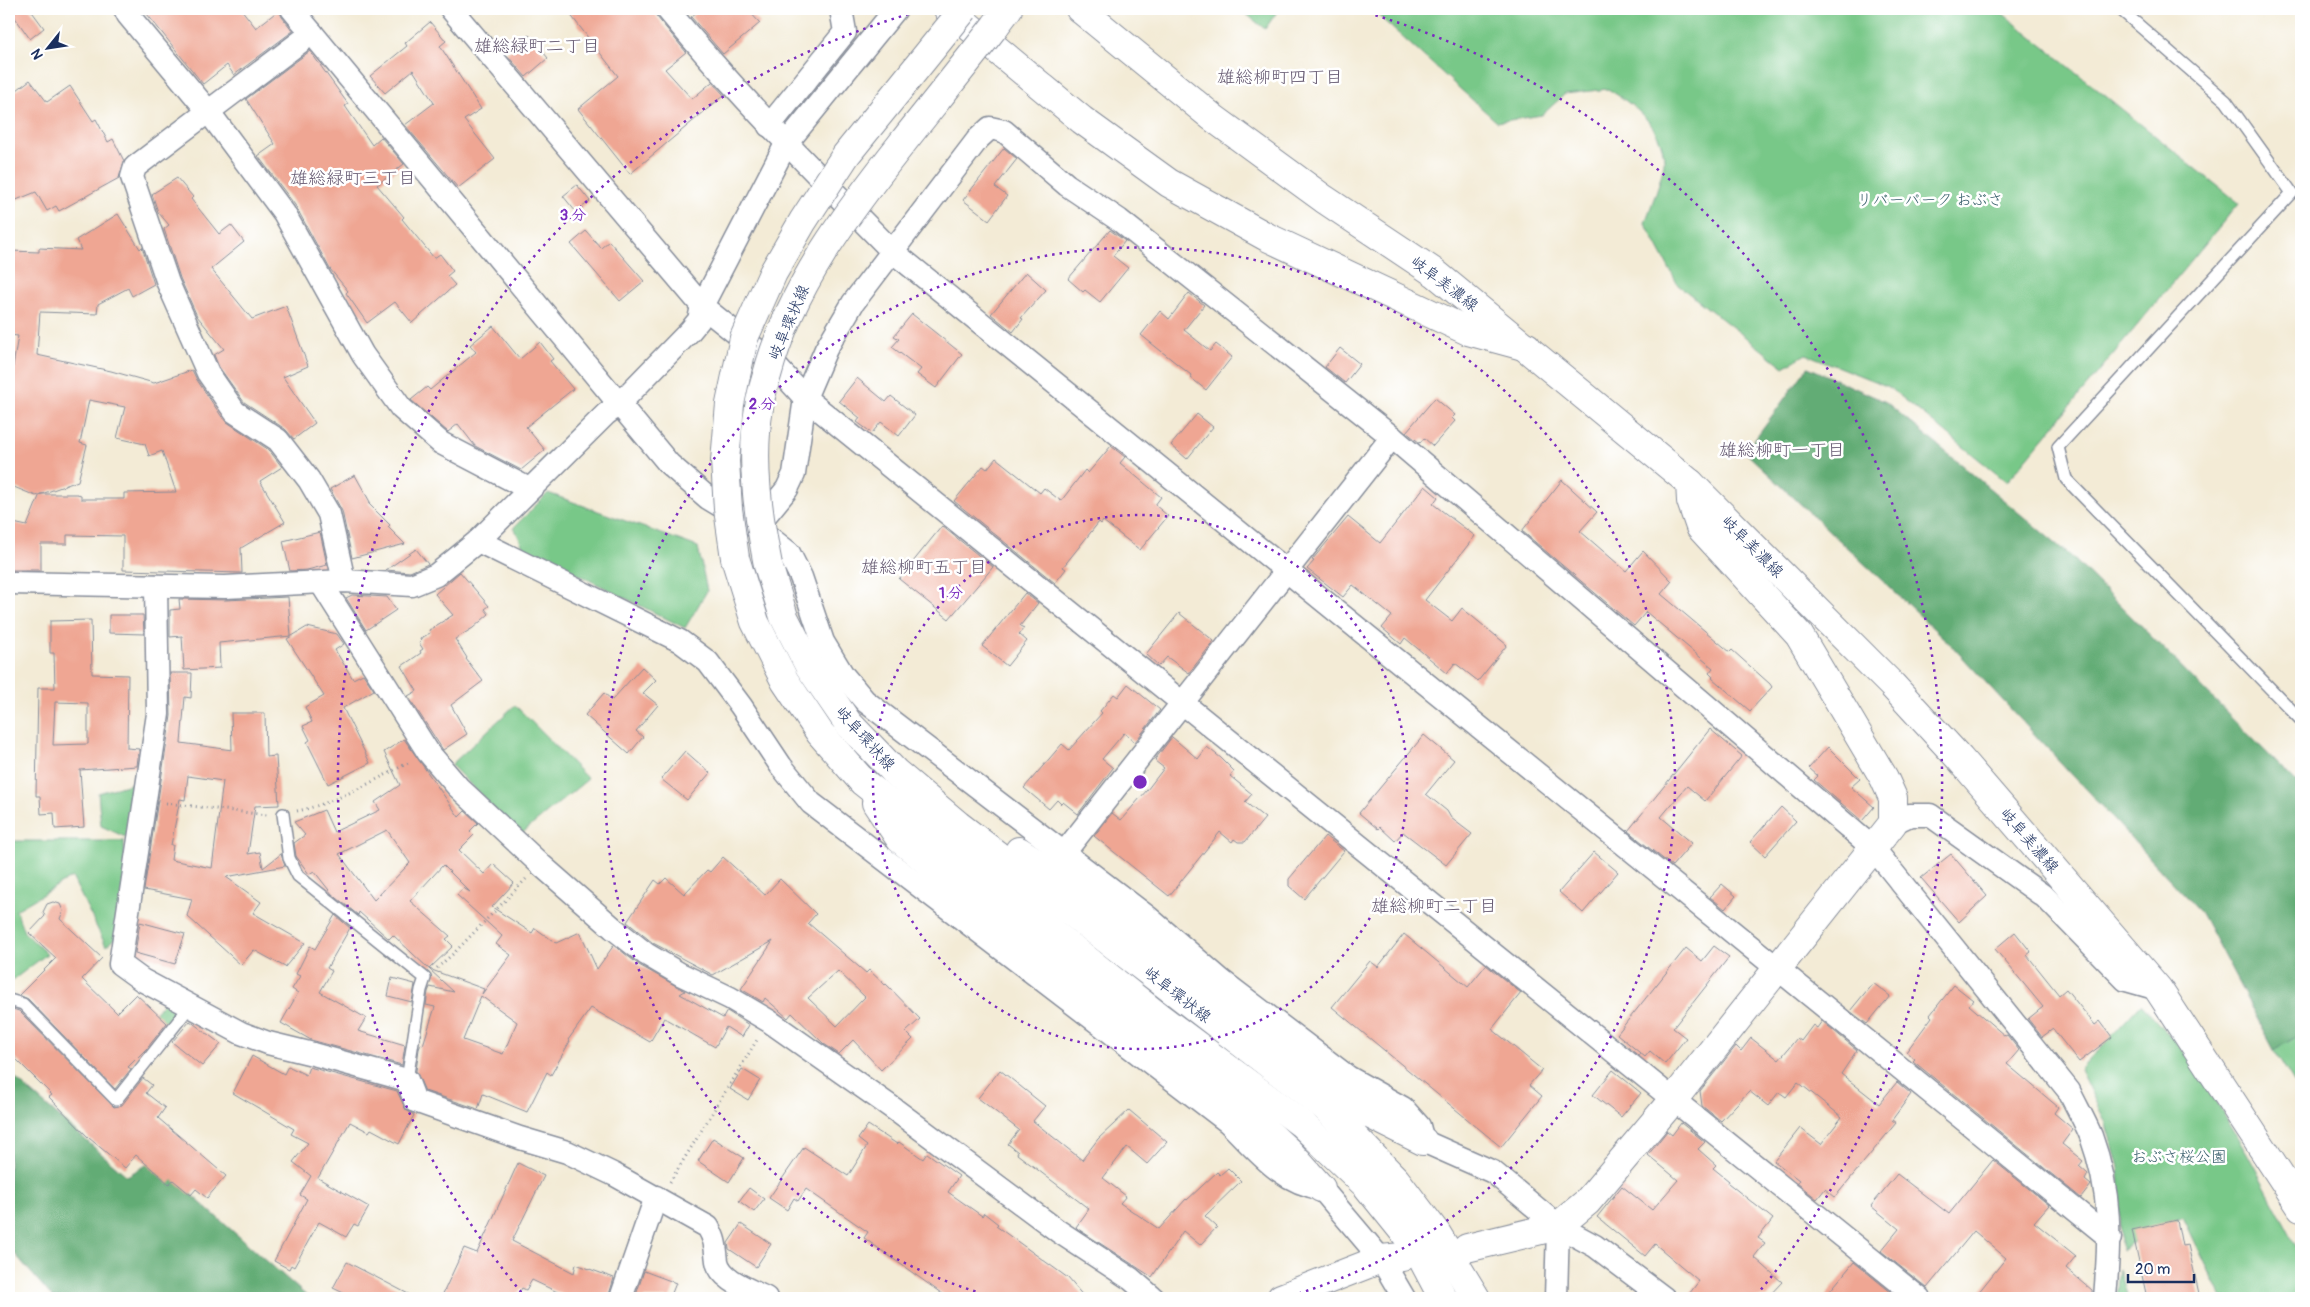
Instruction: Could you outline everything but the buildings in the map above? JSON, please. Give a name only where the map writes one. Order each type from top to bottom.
[{"type":"main road","points":[[948,9],[1082,120],[1169,183],[1267,237],[1468,331],[1527,347]]},
{"type":"main road","name":"岐阜環状線","points":[[964,9],[846,155],[773,273],[744,338],[730,404],[725,461],[728,509],[735,558],[755,622],[785,681],[820,733],[863,782],[1151,1011],[1302,1124],[1366,1185],[1416,1247],[1443,1298]]},
{"type":"main road","name":"岐阜美濃線","points":[[1080,9],[1212,117],[1324,199],[1435,273],[1690,483],[1898,692],[1966,767],[2158,989],[2301,1207]]},
{"type":"main road","name":"岐阜環状線","points":[[1002,17],[872,181],[830,239],[803,283],[775,345],[758,407],[755,458],[758,510],[768,565],[784,616],[809,666],[848,723],[896,772],[958,825],[1326,1108],[1396,1180],[1437,1234],[1476,1298]]},
{"type":"main road","points":[[1467,1248],[1558,1226],[1587,1202],[1673,1100],[1893,823],[1893,798],[1874,761],[1799,635],[1700,527],[1691,501],[1690,483]]},
{"type":"main road","points":[[896,772],[1063,880],[1342,1097],[1367,1113],[1423,1141]]},
{"type":"main road","points":[[863,782],[900,839],[1020,936],[1216,1085],[1289,1152],[1321,1188]]},
{"type":"main road","points":[[1281,1298],[1391,1258]]},
{"type":"street","points":[[125,9],[208,111],[284,213],[363,355],[401,408],[441,442],[529,489]]},
{"type":"street","points":[[292,9],[618,405],[669,464],[708,498],[756,528],[789,553],[801,577],[823,642],[843,675],[865,701],[1149,918],[1222,981],[1348,1076],[1403,1108],[1419,1126],[1423,1141],[1493,1172],[1558,1226],[1595,1246],[1664,1298]]},
{"type":"street","points":[[451,9],[702,306],[771,361],[805,398],[1919,1298]]},
{"type":"street","points":[[667,9],[717,70],[769,126],[892,251],[2110,1238]]},
{"type":"street","points":[[769,126],[845,32],[841,9]]},
{"type":"street","points":[[9,583],[225,586],[344,581],[412,585],[436,574],[478,541],[529,489],[618,405],[690,331],[698,320],[702,306],[786,144],[896,9]]},
{"type":"street","points":[[312,33],[135,167],[132,177],[168,283],[208,373],[235,412],[278,440],[309,480],[329,514],[344,581]]},
{"type":"street","points":[[756,528],[787,489],[794,474],[805,398],[826,349],[853,303],[978,139],[990,128],[1004,131],[1067,185],[1119,220],[1392,437],[1874,849],[2068,1091],[2090,1134],[2105,1182],[2110,1238],[2105,1298]]},
{"type":"street","points":[[1064,853],[1392,437]]},
{"type":"street","points":[[478,541],[680,641],[708,662],[741,706],[781,766],[811,803],[1228,1122],[1280,1173],[1306,1186],[1321,1188],[1391,1258],[1404,1298]]},
{"type":"street","points":[[321,583],[428,752],[458,787],[540,864],[613,928],[646,954],[680,974],[730,998],[769,1022],[894,1109],[1058,1231],[1131,1279],[1153,1298]]},
{"type":"street","points":[[156,586],[158,714],[120,964],[142,980],[241,1033],[268,1043],[407,1080],[415,1101],[520,1138],[567,1152],[656,1197],[708,1227],[716,1240],[717,1263],[724,1275],[766,1298]]},
{"type":"street","points":[[1893,823],[1910,815],[1930,815],[2045,897],[2126,980],[2158,989]]},
{"type":"street","points":[[621,1298],[656,1197]]},
{"type":"street","points":[[1556,1298],[1558,1226]]},
{"type":"lane","points":[[2120,9],[2226,101],[2292,192],[2058,447],[2066,479],[2301,720]]},
{"type":"lane","points":[[284,814],[288,858],[298,876],[425,978],[420,990],[407,1080]]},
{"type":"lane","points":[[9,1000],[23,1004],[116,1100],[191,1005]]},
{"type":"path","points":[[425,978],[454,953],[540,864]]},
{"type":"path","points":[[656,1197],[664,1192],[769,1022]]},
{"type":"green space","points":[[1240,9],[1279,9],[1265,29]]},
{"type":"green space","name":"リバーパーク おぶさ","points":[[1371,9],[1997,9],[2239,203],[2007,482],[1889,387],[1806,354],[1784,367],[1678,285],[1645,223],[1657,190],[1664,159],[1658,136],[1637,109],[1608,89],[1565,94],[1542,115],[1497,122]]},
{"type":"green space","points":[[1808,367],[1886,402],[2073,558],[2301,787],[2301,1034],[2274,1050],[2201,913],[1951,645],[1745,452]]},
{"type":"green space","points":[[548,493],[698,547],[707,591],[685,628],[523,547],[514,527]]},
{"type":"green space","points":[[515,705],[588,779],[520,835],[451,765]]},
{"type":"green space","points":[[141,781],[132,840],[101,826],[98,793]]},
{"type":"green space","points":[[9,841],[124,841],[127,882],[120,934],[106,946],[72,877],[16,910],[24,932],[47,954],[9,983]]},
{"type":"green space","points":[[164,1002],[178,1013],[145,1053],[132,1035]]},
{"type":"green space","name":"おぶさ桜公園","points":[[2141,1004],[2191,1060],[2247,1153],[2301,1254],[2301,1298],[2222,1298],[2183,1217],[2121,1250],[2119,1168],[2105,1121],[2080,1070]]},
{"type":"green space","points":[[2301,1034],[2301,1094],[2274,1050]]},
{"type":"green space","points":[[9,1073],[127,1176],[153,1161],[309,1298],[53,1298],[9,1247]]},
{"type":"green space","points":[[2119,1269],[2128,1298],[2116,1298]]},
{"type":"district","name":"雄総緑町二丁目","points":[[537,46]]},
{"type":"district","name":"雄総柳町四丁目","points":[[1280,77]]},
{"type":"district","name":"雄総緑町三丁目","points":[[353,178]]},
{"type":"district","name":"雄総柳町一丁目","points":[[1782,450]]},
{"type":"district","name":"雄総柳町五丁目","points":[[924,567]]},
{"type":"district","name":"雄総柳町二丁目","points":[[1434,906]]}]
